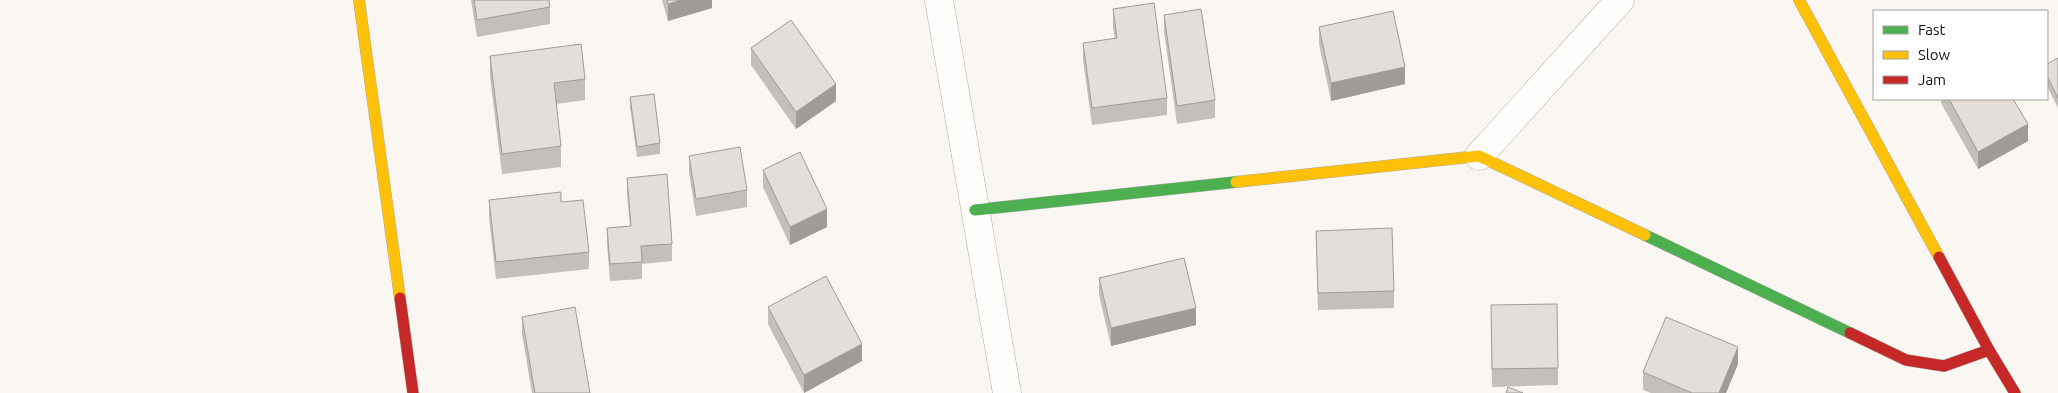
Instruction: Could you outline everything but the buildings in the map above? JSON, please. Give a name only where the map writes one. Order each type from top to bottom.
[{"type":"street","points":[[359,0],[413,393]]},
{"type":"street","points":[[939,0],[1007,393]]},
{"type":"street","points":[[1479,156],[1620,0]]},
{"type":"street","points":[[1799,0],[1989,350],[2015,393]]},
{"type":"street","points":[[975,210],[1479,156],[1906,360],[1944,366],[1989,350]]},
{"type":"traffic: fast","points":[[975,210],[1236,182]]},
{"type":"traffic: fast","points":[[1645,235],[1850,333]]},
{"type":"traffic: slow","points":[[359,0],[400,298]]},
{"type":"traffic: slow","points":[[1799,0],[1939,257]]},
{"type":"traffic: slow","points":[[1236,182],[1479,156],[1645,235]]},
{"type":"traffic: jam","points":[[1939,257],[1989,350]]},
{"type":"traffic: jam","points":[[400,298],[413,393]]},
{"type":"traffic: jam","points":[[1850,333],[1906,360],[1944,366],[1989,350],[2015,393]]}]
